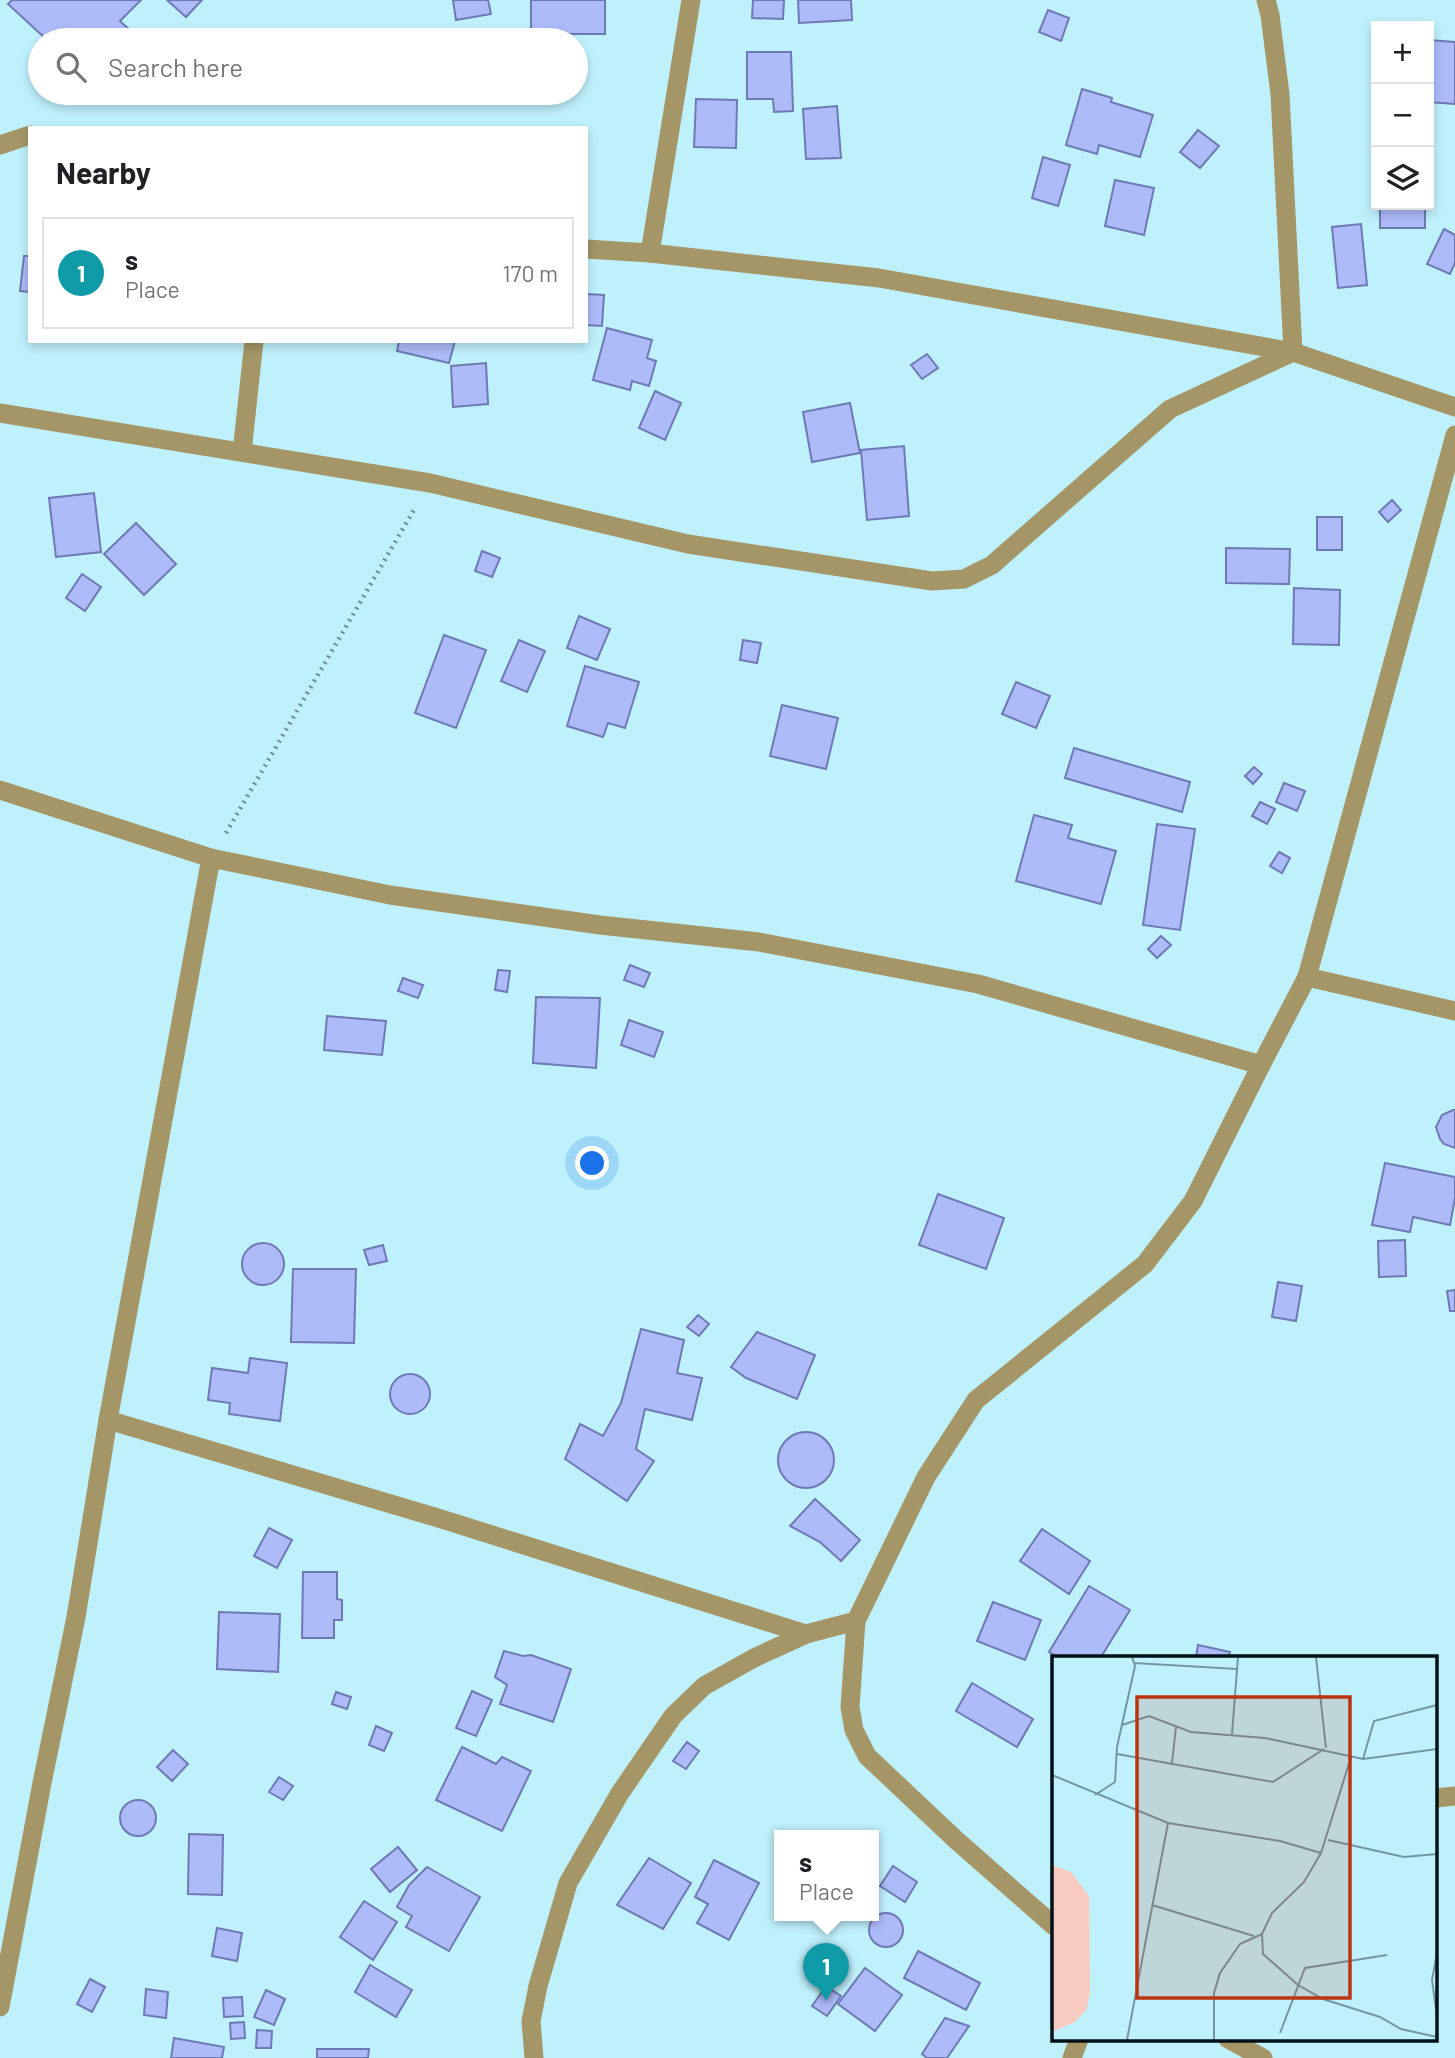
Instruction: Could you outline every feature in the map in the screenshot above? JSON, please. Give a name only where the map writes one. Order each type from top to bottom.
[{"type":"street","points":[[650,253],[691,0]]},
{"type":"street","points":[[1266,0],[1280,94],[1293,352]]},
{"type":"street","points":[[0,145],[28,136]]},
{"type":"street","points":[[588,249],[650,253],[879,278],[1293,352],[1455,407]]},
{"type":"street","points":[[242,452],[254,343]]},
{"type":"street","points":[[0,413],[430,483],[688,544],[932,581],[964,579],[992,565],[1170,409],[1293,352]]},
{"type":"street","points":[[1052,1925],[955,1839],[867,1755],[854,1730],[850,1707],[856,1621],[926,1478],[976,1401],[1145,1264],[1194,1201],[1307,977],[1455,435]]},
{"type":"street","points":[[0,790],[211,858],[390,894],[600,925],[759,942],[978,984],[1261,1065]]},
{"type":"street","points":[[0,2007],[76,1617],[108,1420],[211,858]]},
{"type":"street","points":[[1307,977],[1455,1010]]},
{"type":"street","points":[[108,1420],[435,1517],[806,1634]]},
{"type":"street","points":[[534,2058],[531,2021],[538,1986],[568,1883],[620,1793],[673,1716],[704,1686],[754,1658],[806,1634],[856,1621]]},
{"type":"street","points":[[1072,2058],[1079,2040]]},
{"type":"street","points":[[1230,2040],[1263,2058]]},
{"type":"path","points":[[211,858],[430,483]]},
{"type":"building","points":[[12,0],[141,0],[120,21],[128,28],[34,28],[8,4]]},
{"type":"building","points":[[167,0],[202,0],[186,17]]},
{"type":"building","points":[[453,0],[488,0],[491,14],[456,20]]},
{"type":"building","points":[[531,0],[605,0],[605,34],[588,34],[588,28],[531,28]]},
{"type":"building","points":[[753,0],[784,0],[783,19],[752,18]]},
{"type":"building","points":[[798,0],[851,0],[852,20],[799,23]]},
{"type":"building","points":[[1048,10],[1069,18],[1061,41],[1039,32]]},
{"type":"building","points":[[1434,40],[1455,42],[1455,104],[1434,102]]},
{"type":"building","points":[[747,52],[791,52],[793,111],[774,112],[773,99],[747,99]]},
{"type":"building","points":[[1082,89],[1112,98],[1111,102],[1153,115],[1140,157],[1099,145],[1097,154],[1066,145]]},
{"type":"building","points":[[696,99],[737,100],[736,148],[694,147]]},
{"type":"building","points":[[837,106],[841,158],[806,159],[803,109]]},
{"type":"building","points":[[1198,130],[1219,146],[1200,168],[1180,152]]},
{"type":"building","points":[[1043,157],[1070,165],[1058,206],[1032,198]]},
{"type":"building","points":[[1115,180],[1154,188],[1144,235],[1105,226]]},
{"type":"building","points":[[1380,210],[1425,210],[1425,228],[1380,228]]},
{"type":"building","points":[[1361,224],[1367,285],[1338,288],[1332,227]]},
{"type":"building","points":[[1444,229],[1455,235],[1455,263],[1450,274],[1427,264]]},
{"type":"building","points":[[24,256],[28,256],[28,292],[20,291]]},
{"type":"building","points":[[588,294],[604,295],[602,326],[588,325]]},
{"type":"building","points":[[607,328],[652,340],[647,358],[656,361],[649,386],[632,381],[630,390],[593,380]]},
{"type":"building","points":[[399,343],[454,343],[449,363],[397,351]]},
{"type":"building","points":[[927,354],[938,368],[922,379],[911,365]]},
{"type":"building","points":[[486,363],[488,404],[453,407],[451,366]]},
{"type":"building","points":[[655,391],[681,403],[665,440],[639,428]]},
{"type":"building","points":[[850,403],[860,453],[812,462],[803,412]]},
{"type":"building","points":[[904,446],[909,516],[867,520],[861,450]]},
{"type":"building","points":[[94,493],[101,552],[56,557],[49,498]]},
{"type":"building","points":[[1392,500],[1401,510],[1388,522],[1379,512]]},
{"type":"building","points":[[1317,517],[1342,517],[1342,550],[1317,550]]},
{"type":"building","points":[[136,523],[176,564],[144,595],[104,554]]},
{"type":"building","points":[[1226,548],[1290,549],[1289,584],[1226,583]]},
{"type":"building","points":[[482,551],[500,558],[492,577],[475,571]]},
{"type":"building","points":[[82,574],[101,587],[85,611],[66,598]]},
{"type":"building","points":[[1294,588],[1340,590],[1339,645],[1293,644]]},
{"type":"building","points":[[579,616],[610,629],[597,660],[567,648]]},
{"type":"building","points":[[444,635],[486,650],[456,728],[415,713]]},
{"type":"building","points":[[519,640],[545,651],[527,692],[501,681]]},
{"type":"building","points":[[743,640],[761,643],[757,663],[740,660]]},
{"type":"building","points":[[585,666],[639,682],[625,728],[608,723],[603,737],[567,726]]},
{"type":"building","points":[[1016,682],[1050,696],[1036,728],[1002,714]]},
{"type":"building","points":[[782,705],[838,718],[826,769],[770,756]]},
{"type":"building","points":[[1074,748],[1190,782],[1182,812],[1065,778]]},
{"type":"building","points":[[1254,767],[1262,774],[1253,784],[1245,776]]},
{"type":"building","points":[[1284,783],[1305,791],[1297,811],[1276,802]]},
{"type":"building","points":[[1260,802],[1275,809],[1267,824],[1252,816]]},
{"type":"building","points":[[1034,815],[1072,825],[1068,838],[1116,851],[1101,904],[1016,881]]},
{"type":"building","points":[[1157,824],[1195,829],[1180,930],[1143,925]]},
{"type":"building","points":[[1279,852],[1290,858],[1282,873],[1270,866]]},
{"type":"building","points":[[1161,936],[1171,945],[1157,958],[1148,949]]},
{"type":"building","points":[[630,965],[650,973],[644,987],[624,980]]},
{"type":"building","points":[[498,970],[510,971],[507,992],[495,990]]},
{"type":"building","points":[[403,978],[423,985],[418,998],[398,991]]},
{"type":"building","points":[[536,997],[600,998],[596,1068],[533,1063]]},
{"type":"building","points":[[327,1016],[386,1021],[382,1055],[324,1050]]},
{"type":"building","points":[[629,1020],[663,1032],[654,1057],[621,1045]]},
{"type":"building","points":[[1453,1110],[1455,1148],[1444,1144],[1436,1127],[1442,1115]]},
{"type":"building","points":[[1385,1163],[1455,1177],[1455,1198],[1450,1225],[1413,1217],[1410,1232],[1372,1225]]},
{"type":"building","points":[[938,1194],[1004,1218],[986,1269],[919,1245]]},
{"type":"building","points":[[1405,1240],[1406,1276],[1379,1277],[1378,1241]]},
{"type":"building","points":[[263,1243],[278,1249],[284,1264],[278,1279],[263,1285],[248,1279],[242,1264],[248,1249]]},
{"type":"building","points":[[383,1245],[387,1261],[369,1265],[364,1250]]},
{"type":"building","points":[[293,1269],[356,1269],[354,1343],[291,1342]]},
{"type":"building","points":[[1278,1282],[1302,1286],[1296,1321],[1272,1317]]},
{"type":"building","points":[[1455,1290],[1455,1311],[1450,1311],[1447,1291]]},
{"type":"building","points":[[698,1315],[709,1324],[699,1336],[687,1327]]},
{"type":"building","points":[[641,1329],[684,1340],[677,1373],[702,1378],[692,1420],[645,1409],[636,1449],[654,1461],[627,1501],[565,1459],[580,1424],[603,1436],[621,1403]]},
{"type":"building","points":[[757,1332],[815,1355],[797,1399],[746,1378],[731,1367]]},
{"type":"building","points":[[250,1358],[287,1363],[280,1421],[229,1414],[230,1403],[208,1400],[212,1368],[248,1373]]},
{"type":"building","points":[[410,1374],[424,1380],[430,1394],[424,1408],[410,1414],[396,1408],[390,1394],[396,1380]]},
{"type":"building","points":[[801,1432],[811,1432],[826,1440],[832,1449],[832,1471],[826,1480],[811,1488],[801,1488],[783,1476],[778,1465],[778,1455],[790,1437]]},
{"type":"building","points":[[815,1499],[860,1540],[841,1561],[820,1542],[790,1526]]},
{"type":"building","points":[[269,1528],[292,1540],[277,1568],[254,1556]]},
{"type":"building","points":[[1042,1529],[1090,1561],[1069,1594],[1020,1561]]},
{"type":"building","points":[[303,1572],[337,1572],[337,1599],[342,1600],[342,1620],[334,1620],[334,1638],[302,1638]]},
{"type":"building","points":[[1089,1586],[1130,1610],[1102,1656],[1056,1656],[1049,1652]]},
{"type":"building","points":[[993,1602],[1041,1620],[1025,1660],[977,1641]]},
{"type":"building","points":[[219,1612],[280,1614],[278,1672],[217,1669]]},
{"type":"building","points":[[1198,1645],[1230,1652],[1229,1656],[1196,1656]]},
{"type":"building","points":[[504,1651],[523,1656],[531,1655],[571,1669],[553,1722],[500,1704],[507,1685],[495,1677]]},
{"type":"building","points":[[972,1683],[1033,1719],[1017,1747],[956,1711]]},
{"type":"building","points":[[472,1691],[492,1700],[476,1736],[456,1728]]},
{"type":"building","points":[[336,1692],[351,1697],[347,1709],[332,1704]]},
{"type":"building","points":[[376,1726],[392,1733],[384,1751],[369,1745]]},
{"type":"building","points":[[687,1742],[699,1751],[686,1769],[673,1761]]},
{"type":"building","points":[[462,1747],[496,1764],[502,1757],[531,1771],[502,1831],[436,1800]]},
{"type":"building","points":[[173,1750],[188,1764],[172,1781],[157,1767]]},
{"type":"building","points":[[279,1777],[293,1786],[283,1800],[269,1792]]},
{"type":"building","points":[[138,1800],[151,1805],[156,1818],[151,1831],[138,1836],[125,1831],[120,1818],[125,1805]]},
{"type":"building","points":[[189,1834],[223,1835],[222,1895],[188,1894]]},
{"type":"building","points":[[398,1847],[417,1870],[390,1892],[371,1869]]},
{"type":"building","points":[[649,1858],[691,1883],[663,1929],[617,1905]]},
{"type":"building","points":[[714,1860],[759,1883],[729,1940],[697,1923],[708,1904],[695,1897]]},
{"type":"building","points":[[893,1866],[917,1882],[905,1902],[880,1886]]},
{"type":"building","points":[[427,1867],[480,1897],[449,1951],[406,1927],[412,1916],[397,1907],[409,1885]]},
{"type":"building","points":[[364,1901],[397,1922],[373,1960],[340,1937]]},
{"type":"building","points":[[886,1913],[898,1918],[903,1930],[898,1942],[886,1947],[874,1942],[869,1930],[872,1921],[879,1921],[879,1916]]},
{"type":"building","points":[[217,1928],[242,1933],[237,1961],[212,1956]]},
{"type":"building","points":[[918,1951],[980,1983],[966,2010],[904,1978]]},
{"type":"building","points":[[370,1965],[412,1990],[396,2017],[355,1992]]},
{"type":"building","points":[[865,1968],[902,1995],[875,2031],[838,2004]]},
{"type":"building","points":[[90,1979],[105,1987],[92,2012],[77,2004]]},
{"type":"building","points":[[826,1986],[841,1996],[827,2016],[812,2006]]},
{"type":"building","points":[[146,1989],[168,1992],[166,2018],[144,2015]]},
{"type":"building","points":[[266,1990],[285,1999],[274,2025],[254,2017]]},
{"type":"building","points":[[242,1997],[243,2016],[224,2017],[223,1998]]},
{"type":"building","points":[[945,2018],[969,2026],[947,2058],[927,2058],[922,2054]]},
{"type":"building","points":[[244,2022],[245,2038],[231,2039],[230,2023]]},
{"type":"building","points":[[257,2030],[272,2031],[271,2048],[256,2048]]},
{"type":"building","points":[[174,2038],[224,2047],[222,2058],[171,2058]]},
{"type":"building","points":[[317,2049],[369,2049],[368,2058],[317,2058]]},
{"type":"place","name":"s","points":[[826,2001]]}]
